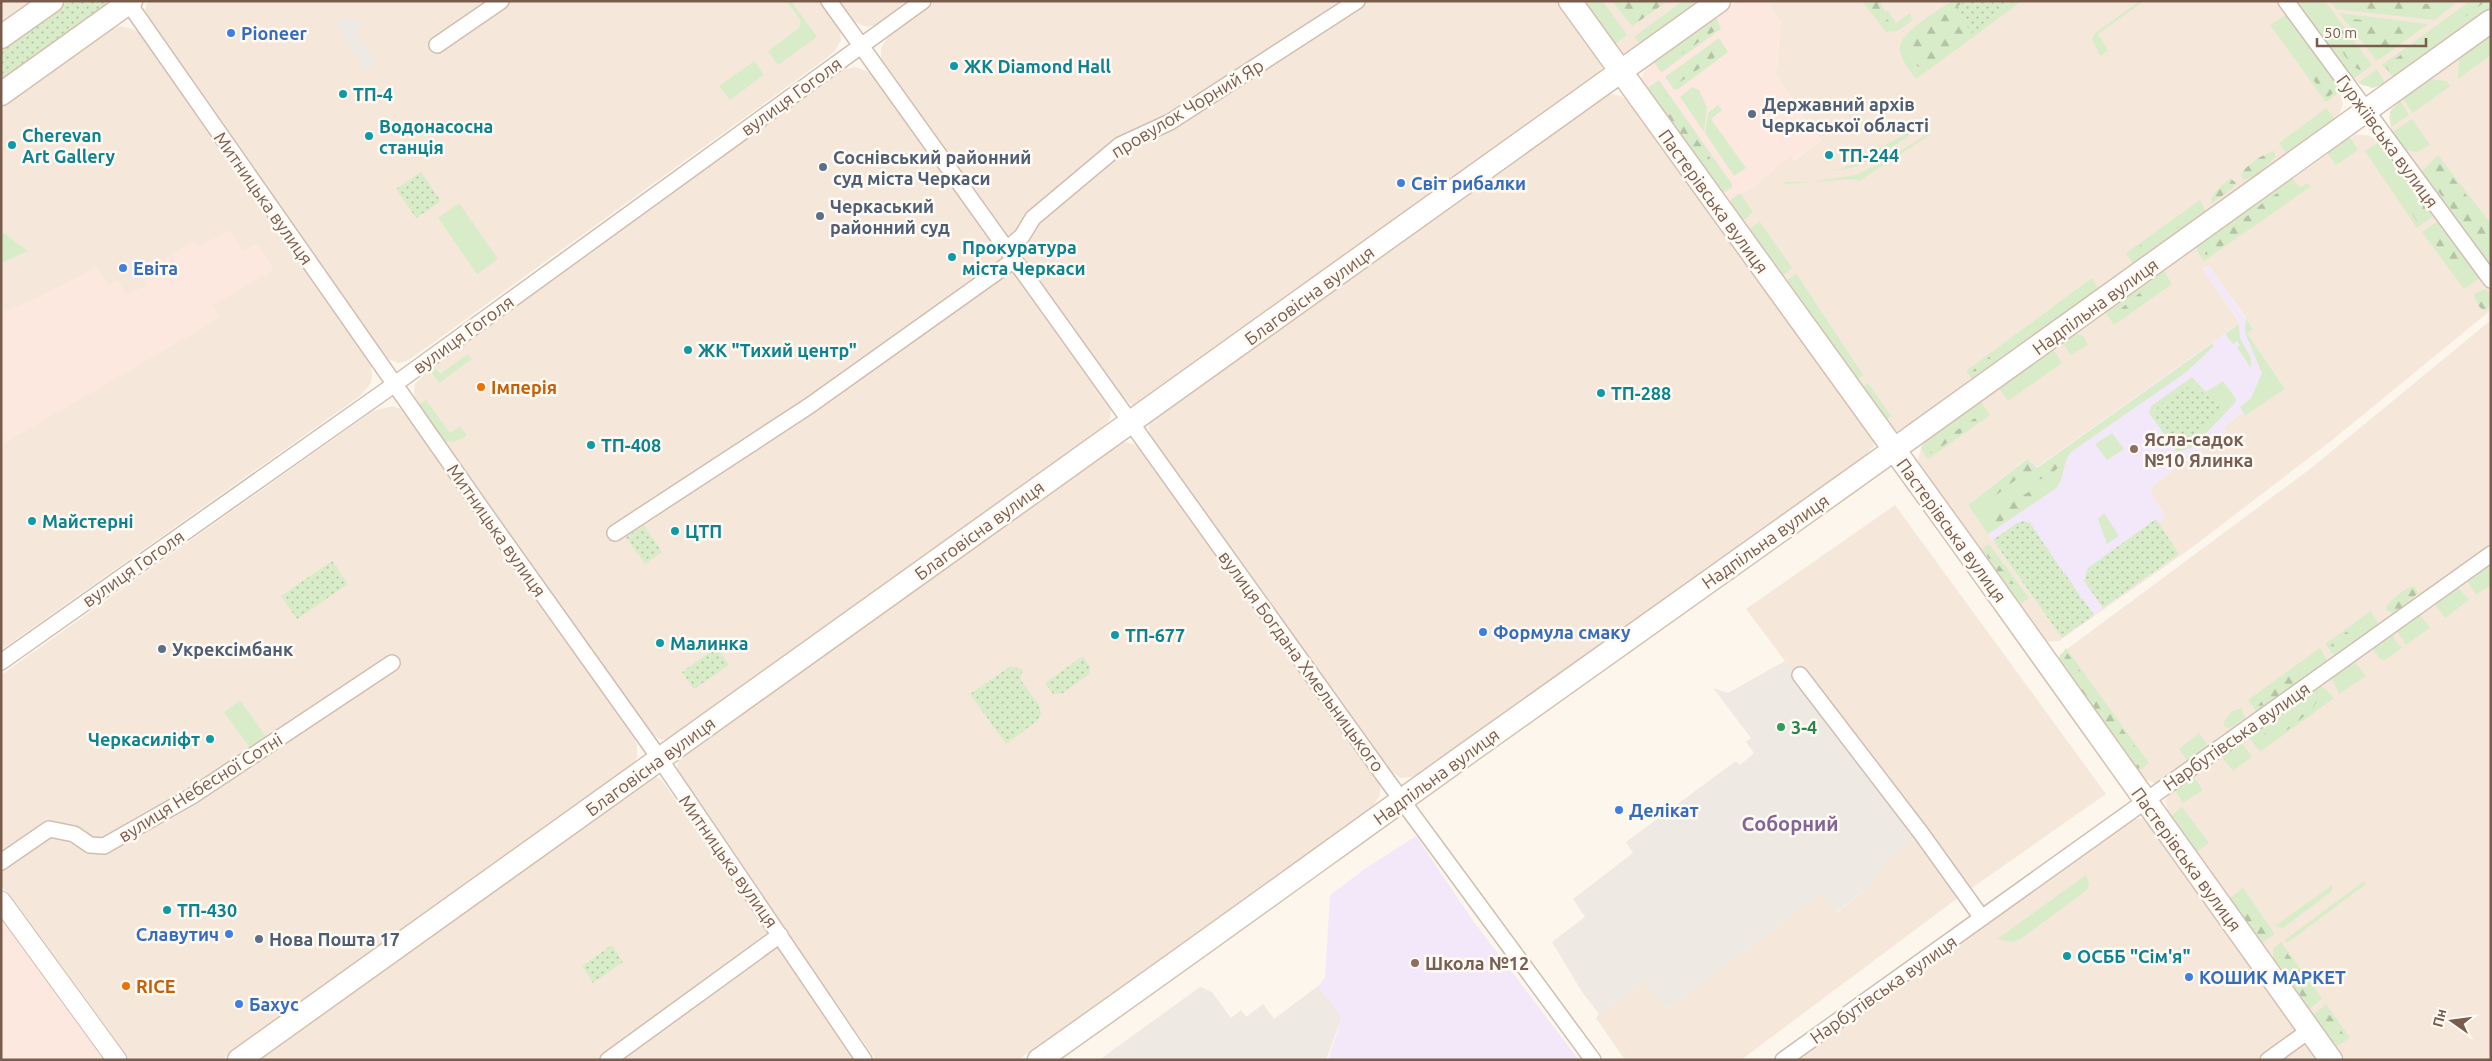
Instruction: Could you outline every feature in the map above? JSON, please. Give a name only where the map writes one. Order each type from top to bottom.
[{"type":"main road","points":[[1,37],[52,1]]},
{"type":"main road","name":"Пастерівська вулиця","points":[[1570,1],[2331,1060]]},
{"type":"main road","name":"Благовісна вулиця","points":[[239,1060],[1719,1]]},
{"type":"main road","points":[[1,94],[129,2]]},
{"type":"main road","name":"Надпільна вулиця","points":[[1039,1060],[1134,995],[1205,940],[1894,450],[2491,21]]},
{"type":"street","points":[[437,45],[502,1]]},
{"type":"street","name":"вулиця Богдана Хмельницького","points":[[830,1],[1402,800],[1593,1060]]},
{"type":"street","name":"вулиця Гоголя","points":[[1,662],[395,384],[923,1]]},
{"type":"street","name":"провулок Чорний Яр","points":[[1011,254],[1033,218],[1120,145],[1170,122],[1357,1]]},
{"type":"street","name":"Гуржіївська вулиця","points":[[2286,1],[2491,280]]},
{"type":"street","name":"Митницька вулиця","points":[[129,2],[395,384],[660,759],[864,1060]]},
{"type":"street","points":[[615,533],[809,406],[1011,254]]},
{"type":"street","name":"Нарбутівська вулиця","points":[[1783,1060],[2491,554]]},
{"type":"street","name":"вулиця Небесної Сотні","points":[[1,862],[49,829],[74,834],[90,845],[104,846],[192,796],[392,663]]},
{"type":"street","points":[[1800,674],[1921,833],[1982,918]]},
{"type":"street","points":[[1,901],[117,1060]]},
{"type":"street","points":[[608,1060],[780,935]]},
{"type":"street","points":[[2268,1060],[2310,1030]]},
{"type":"shaded area","points":[[1,1],[37,1],[1,27]]},
{"type":"shaded area","points":[[148,1],[821,1],[840,29],[841,40],[835,51],[824,60],[430,345],[407,361],[399,363],[386,358],[151,23],[145,10]]},
{"type":"shaded area","points":[[838,1],[909,1],[878,24],[867,27],[852,21]]},
{"type":"shaded area","points":[[936,1],[1557,1],[1599,59],[1602,67],[1600,74],[1138,403],[1132,405],[1119,394],[881,60],[881,48],[889,35]]},
{"type":"shaded area","points":[[1582,1],[1703,1],[1630,54],[1624,54],[1618,50]]},
{"type":"shaded area","points":[[1737,1],[1772,1],[1771,7],[1782,24],[1780,25],[1777,66],[1774,76],[1779,78],[1821,141],[1793,160],[1791,157],[1781,163],[1755,186],[1731,199],[1730,205],[1643,84],[1642,76],[1648,65]]},
{"type":"shaded area","points":[[1772,1],[2277,1],[2338,85],[2343,104],[2339,115],[2335,119],[1907,426],[1897,431],[1893,430],[1730,205],[1740,193],[1756,185],[1781,163],[1791,156],[1794,160],[1821,141],[1774,76],[1777,66],[1780,32],[1779,25],[1770,7]]},
{"type":"shaded area","points":[[2294,1],[2491,1],[2491,7],[2385,83],[2373,88],[2362,85],[2349,76]]},
{"type":"shaded area","points":[[346,15],[350,21],[355,18],[362,27],[356,31],[377,62],[366,70],[335,22]]},
{"type":"shaded area","points":[[121,26],[135,30],[140,34],[358,345],[371,365],[371,383],[360,396],[1,650],[1,106],[103,33]]},
{"type":"shaded area","points":[[2491,36],[2491,267],[2392,132],[2389,118],[2391,109],[2400,101]]},
{"type":"shaded area","points":[[855,67],[869,72],[876,79],[1103,396],[1111,410],[1110,418],[1104,428],[669,739],[661,740],[652,734],[633,710],[419,405],[414,395],[415,384],[427,372],[843,70]]},
{"type":"shaded area","points":[[1613,94],[1623,97],[1633,107],[1872,437],[1874,446],[1863,458],[1421,773],[1412,777],[1401,778],[1389,770],[1149,436],[1150,422],[1605,96]]},
{"type":"shaded area","points":[[2355,135],[2368,135],[2380,142],[2491,291],[2491,310],[2331,441],[2194,546],[2059,641],[2046,642],[1920,466],[1918,459],[1922,445],[1927,439]],"holes":[[[2209,266],[2253,328],[2247,333],[2285,389],[2245,416],[2242,413],[2223,427],[2227,431],[2153,485],[2151,494],[2158,523],[2179,554],[2062,638],[1968,505],[2026,459],[2037,467],[2237,325],[2238,320],[2203,269]]]},
{"type":"shaded area","points":[[230,231],[244,251],[253,245],[257,245],[274,269],[212,306],[220,316],[204,327],[1,445],[1,313],[39,297],[91,271],[96,265],[108,285],[118,280],[126,295],[147,285],[143,276],[147,268],[194,242],[197,247]]},
{"type":"shaded area","name":"Ясла-садок №10 Ялинка","points":[[2209,266],[2253,329],[2247,333],[2285,389],[2245,416],[2242,413],[2224,426],[2227,431],[2153,485],[2151,494],[2166,517],[2158,523],[2179,554],[2062,638],[1968,505],[2027,459],[2038,467],[2237,325],[2238,319],[2203,270]]},
{"type":"shaded area","points":[[2491,320],[2491,547],[2167,776],[2155,783],[2145,780],[2059,655],[2310,469]]},
{"type":"shaded area","points":[[393,406],[401,409],[408,416],[634,738],[637,745],[637,757],[634,763],[221,1060],[127,1060],[1,885],[1,675],[373,411]]},
{"type":"shaded area","points":[[1125,442],[1134,444],[1143,452],[1380,782],[1380,795],[1372,808],[1018,1060],[876,1060],[684,784],[677,772],[678,760],[1116,445]]},
{"type":"shaded area","points":[[1895,505],[2106,794],[1959,897],[1741,1060],[1625,1060],[1596,1018],[1599,1014],[1644,982],[1667,1009],[1822,893],[1837,912],[1867,888],[1889,858],[1921,833],[1800,675],[1785,661],[1746,609]]},
{"type":"shaded area","points":[[2491,562],[2491,1060],[2344,1060],[2170,817],[2165,800],[2171,791]]},
{"type":"shaded area","points":[[1785,661],[1800,675],[1921,833],[1889,858],[1867,888],[1836,912],[1821,894],[1667,1009],[1644,982],[1599,1014],[1582,992],[1552,942],[1585,917],[1573,899],[1633,853],[1626,842],[1736,761],[1740,765],[1754,753],[1746,742],[1751,738],[1713,688],[1728,693]]},
{"type":"shaded area","points":[[655,777],[661,779],[857,1060],[256,1060]]},
{"type":"shaded area","points":[[2141,818],[2146,820],[2320,1060],[1792,1060],[2131,820]]},
{"type":"shaded area","name":"Школа №12","points":[[1416,836],[1474,922],[1579,1060],[1328,1060],[1342,1017],[1318,986],[1325,978],[1330,895],[1366,868]]},
{"type":"shaded area","points":[[1,912],[109,1060],[1,1060]]},
{"type":"shaded area","points":[[1318,986],[1342,1017],[1326,1060],[1099,1060],[1200,987],[1212,992],[1231,1018],[1241,1010],[1246,1017],[1263,1004],[1274,1019]]},
{"type":"green space","points":[[68,1],[106,1],[106,6],[1,84],[1,49]]},
{"type":"green space","points":[[787,1],[791,1],[817,37],[778,65],[768,51],[799,28],[801,21]]},
{"type":"green space","points":[[1582,1],[1603,1],[1627,35],[1614,45]]},
{"type":"green space","points":[[1612,1],[1668,1],[1632,26]]},
{"type":"green space","points":[[1683,1],[1703,1],[1642,45],[1634,37]]},
{"type":"green space","points":[[1862,1],[1880,1],[1885,12],[1888,11],[1896,23],[1910,13],[1912,21],[1897,31],[1886,32]]},
{"type":"green space","points":[[1867,1],[1877,1],[1885,16],[1894,25],[1899,25],[1909,19],[1904,25],[1887,31]]},
{"type":"green space","points":[[1952,1],[1965,1],[1972,33],[2015,1],[2022,1],[1916,79],[1902,57],[1900,52],[1901,42],[1913,28]]},
{"type":"green space","points":[[1956,1],[1979,1],[1995,13],[1995,16],[1987,24],[1929,64],[1922,68],[1917,66],[1909,49],[1910,37]]},
{"type":"green space","points":[[1965,1],[2015,1],[1972,33],[1954,9]]},
{"type":"green space","points":[[2140,1],[2144,1],[2098,34],[2108,50],[2100,56],[2092,39],[2095,33]]},
{"type":"green space","points":[[2294,1],[2325,1],[2372,65],[2353,79]]},
{"type":"green space","points":[[2330,1],[2459,1],[2434,20],[2336,9]]},
{"type":"green space","points":[[2345,1],[2405,1],[2424,4],[2452,1],[2433,16],[2368,9]]},
{"type":"green space","points":[[2470,1],[2490,1],[2491,7],[2393,77],[2382,65]]},
{"type":"green space","points":[[2476,1],[2486,1],[2404,63],[2391,71],[2388,70],[2386,67],[2395,59]]},
{"type":"green space","points":[[2339,13],[2428,24],[2377,61]]},
{"type":"green space","points":[[2284,16],[2288,16],[2341,91],[2326,102],[2270,25]]},
{"type":"green space","points":[[1716,17],[1721,29],[1662,72],[1660,71],[1653,61]]},
{"type":"green space","points":[[2351,19],[2417,26],[2407,36],[2379,54],[2369,45]]},
{"type":"green space","points":[[1716,23],[1716,30],[1663,67],[1660,67],[1659,61],[1703,29]]},
{"type":"green space","points":[[2336,24],[2347,35],[2367,63],[2360,70],[2351,63],[2341,50],[2335,36]]},
{"type":"green space","points":[[2491,36],[2491,55],[2458,79],[2459,59]]},
{"type":"green space","points":[[1719,38],[1728,52],[1677,90],[1674,89],[1665,77]]},
{"type":"green space","points":[[1716,46],[1723,47],[1718,55],[1679,83],[1672,81],[1670,77],[1672,74]]},
{"type":"green space","points":[[754,61],[764,75],[730,100],[719,86]]},
{"type":"green space","points":[[2312,66],[2323,68],[2338,89],[2327,98],[2307,71]]},
{"type":"green space","points":[[2377,69],[2385,83],[2373,88],[2358,83]]},
{"type":"green space","points":[[2431,79],[2447,81],[2450,86],[2413,113],[2403,99]]},
{"type":"green space","points":[[1659,80],[1732,184],[1732,188],[1721,194],[1646,89]]},
{"type":"green space","points":[[1658,84],[1724,178],[1727,186],[1724,188],[1718,183],[1653,97],[1651,90]]},
{"type":"green space","points":[[1692,87],[1699,90],[1707,108],[1704,132],[1680,97]]},
{"type":"green space","points":[[2400,101],[2409,115],[2391,127],[2390,112]]},
{"type":"green space","points":[[1718,105],[1722,110],[1711,119],[1746,168],[1734,176],[1705,133],[1708,113]]},
{"type":"green space","points":[[2326,108],[2335,119],[2286,154],[2279,143]]},
{"type":"green space","points":[[2412,119],[2430,145],[2417,152],[2404,150],[2392,132]]},
{"type":"green space","points":[[1909,132],[1909,136],[1862,164],[1842,170],[1832,170],[1842,169]]},
{"type":"green space","points":[[1931,134],[1859,181],[1854,179],[1785,184],[1785,182],[1811,182],[1856,175],[1884,161]]},
{"type":"green space","points":[[2350,137],[2358,150],[2336,165],[2327,153]]},
{"type":"green space","points":[[2380,142],[2435,215],[2417,228],[2365,151]]},
{"type":"green space","points":[[2275,151],[2275,157],[2265,168],[2252,177],[2243,179],[2241,175],[2243,171],[2251,164],[2266,154]]},
{"type":"green space","points":[[2438,155],[2491,224],[2491,267],[2421,172]]},
{"type":"green space","points":[[2437,161],[2451,175],[2491,228],[2491,262],[2429,179],[2427,169]]},
{"type":"green space","points":[[421,172],[441,201],[416,218],[396,189]]},
{"type":"green space","points":[[2230,178],[2236,183],[2233,188],[2212,203],[2211,199],[2214,193]]},
{"type":"green space","points":[[2292,178],[2300,188],[2307,183],[2310,186],[2313,185],[2204,261],[2197,251],[2197,246]]},
{"type":"green space","points":[[2290,185],[2296,187],[2298,193],[2215,251],[2206,255],[2204,252],[2209,247],[2264,202]]},
{"type":"green space","points":[[1740,193],[1753,212],[1742,222],[1730,205],[1731,199]]},
{"type":"green space","points":[[2414,197],[2420,199],[2428,212],[2427,217],[2418,224],[2409,208],[2410,201]]},
{"type":"green space","points":[[2200,200],[2206,212],[2133,264],[2126,253]]},
{"type":"green space","points":[[459,203],[498,259],[477,274],[438,218]]},
{"type":"green space","points":[[2178,220],[2184,223],[2142,257],[2135,261],[2133,259],[2133,251],[2171,223]]},
{"type":"green space","points":[[2439,220],[2481,277],[2464,289],[2422,232]]},
{"type":"green space","points":[[1760,222],[1792,268],[1781,277],[1749,233],[1750,228]]},
{"type":"green space","points":[[2436,230],[2455,246],[2466,267],[2453,268],[2449,266],[2434,242],[2432,235]]},
{"type":"green space","points":[[1,231],[28,251],[1,263]]},
{"type":"green space","points":[[2163,270],[2172,284],[2114,325],[2105,312]]},
{"type":"green space","points":[[1796,273],[1863,375],[1856,381],[1785,282]]},
{"type":"green space","points":[[2092,278],[2099,289],[1972,379],[1966,371]]},
{"type":"green space","points":[[2148,286],[2155,287],[2155,292],[2121,318],[2113,320],[2117,312]]},
{"type":"green space","points":[[2485,289],[2491,295],[2491,303],[2485,311],[2478,304],[2474,294]]},
{"type":"green space","points":[[2246,318],[2253,329],[2247,333],[2285,389],[2245,416],[2240,407],[2251,398],[2262,373],[2245,333]]},
{"type":"green space","points":[[2239,324],[2240,338],[2251,358],[2251,368],[2237,347],[2240,345],[2237,341],[2233,344],[2225,334]]},
{"type":"green space","points":[[2075,333],[2083,336],[2088,345],[2071,355],[2062,342]]},
{"type":"green space","points":[[2019,336],[2018,343],[1971,375],[1978,365]]},
{"type":"green space","points":[[2213,343],[2213,347],[2185,373],[2071,452],[2061,480],[2055,489],[1988,534],[1968,505],[2027,459],[2037,468]]},
{"type":"green space","points":[[2053,349],[2062,363],[2008,401],[1999,388]]},
{"type":"green space","points":[[468,354],[472,359],[439,383],[430,370],[434,367],[440,374]]},
{"type":"green space","points":[[2192,377],[2206,392],[2223,381],[2236,399],[2235,403],[2193,447],[2177,452],[2149,413],[2151,406]]},
{"type":"green space","points":[[1868,383],[1891,416],[1885,421],[1861,388]]},
{"type":"green space","points":[[2182,386],[2210,395],[2221,408],[2220,413],[2183,446],[2178,445],[2155,416],[2155,410]]},
{"type":"green space","points":[[426,400],[450,433],[460,426],[467,436],[454,442],[444,441],[419,405]]},
{"type":"green space","points":[[1980,401],[1990,415],[1930,458],[1927,458],[1921,448],[1927,439]]},
{"type":"green space","points":[[1978,416],[1980,418],[1977,422],[1934,452],[1930,453],[1923,447],[1939,437],[1951,434]]},
{"type":"green space","points":[[2112,433],[2124,449],[2107,460],[2095,444]]},
{"type":"green space","points":[[2066,451],[2063,461],[2056,470],[2037,480],[2038,475],[2048,462]]},
{"type":"green space","points":[[2026,463],[2034,469],[2033,473],[2018,478],[1990,500],[1979,503],[1981,497]]},
{"type":"green space","points":[[2041,484],[2047,487],[2042,496],[1995,525],[1989,526],[1990,516]]},
{"type":"green space","points":[[2104,513],[2119,536],[2107,544],[2098,519]]},
{"type":"green space","points":[[2156,519],[2179,554],[2103,608],[2084,581],[2088,568]]},
{"type":"green space","points":[[2024,521],[2030,523],[2059,566],[2059,569],[2062,568],[2063,574],[2065,573],[2080,599],[2082,598],[2094,615],[2062,638],[1993,540],[2017,523]]},
{"type":"green space","points":[[644,525],[662,552],[645,564],[626,537]]},
{"type":"green space","points":[[1989,544],[2029,598],[2018,606],[1980,550]]},
{"type":"green space","points":[[1989,553],[2023,595],[2020,601],[2011,594],[2001,581],[1989,560],[1987,555]]},
{"type":"green space","points":[[332,561],[348,584],[297,619],[281,596]]},
{"type":"green space","points":[[2489,563],[2491,585],[2476,595],[2466,579]]},
{"type":"green space","points":[[2414,586],[2418,593],[2395,614],[2386,610],[2386,606],[2399,594]]},
{"type":"green space","points":[[2457,586],[2469,600],[2445,618],[2434,603]]},
{"type":"green space","points":[[2371,611],[2379,625],[2336,658],[2325,644]]},
{"type":"green space","points":[[2419,613],[2430,628],[2406,645],[2396,630]]},
{"type":"green space","points":[[2368,616],[2372,618],[2373,623],[2366,633],[2356,641],[2343,647],[2332,649],[2330,647],[2335,640]]},
{"type":"green space","points":[[2391,634],[2402,648],[2385,660],[2380,659],[2372,648]]},
{"type":"green space","points":[[2066,648],[2149,763],[2137,773],[2058,659]]},
{"type":"green space","points":[[2320,648],[2329,663],[2258,714],[2248,700]]},
{"type":"green space","points":[[714,649],[720,651],[729,665],[694,689],[682,672]]},
{"type":"green space","points":[[2067,653],[2142,756],[2145,764],[2138,769],[2069,675],[2061,659]]},
{"type":"green space","points":[[1083,656],[1090,667],[1089,674],[1063,693],[1053,694],[1045,683]]},
{"type":"green space","points":[[2354,661],[2366,676],[2339,694],[2331,677]]},
{"type":"green space","points":[[1011,666],[1023,670],[1020,679],[1039,705],[1041,714],[1037,721],[1006,744],[970,694]]},
{"type":"green space","points":[[2290,674],[2294,675],[2295,682],[2284,694],[2262,706],[2257,706],[2253,702],[2253,699]]},
{"type":"green space","points":[[2319,686],[2326,689],[2334,698],[2260,752],[2248,736]]},
{"type":"green space","points":[[2313,697],[2318,699],[2301,719],[2273,739],[2259,744],[2258,739],[2262,735]]},
{"type":"green space","points":[[240,700],[266,738],[251,749],[224,712]]},
{"type":"green space","points":[[2241,708],[2245,718],[2233,727],[2226,728],[2223,723],[2231,712]]},
{"type":"green space","points":[[2199,733],[2207,744],[2207,749],[2188,762],[2179,749]]},
{"type":"green space","points":[[2241,742],[2252,757],[2233,771],[2221,756]]},
{"type":"green space","points":[[2193,776],[2203,790],[2183,803],[2174,789]]},
{"type":"green space","points":[[2182,807],[2209,843],[2195,853],[2170,817]]},
{"type":"green space","points":[[2086,875],[2089,883],[2087,890],[2019,940],[2013,942],[1997,939]]},
{"type":"green space","points":[[2364,881],[2366,884],[2287,943],[2285,940]]},
{"type":"green space","points":[[2332,885],[2332,891],[2283,928],[2275,926]]},
{"type":"green space","points":[[2243,888],[2275,934],[2262,943],[2228,899]]},
{"type":"green space","points":[[2238,895],[2247,900],[2261,917],[2268,934],[2263,939],[2255,933],[2242,915],[2235,899]]},
{"type":"green space","points":[[2281,942],[2322,998],[2309,1010],[2273,960],[2273,949]]},
{"type":"green space","points":[[612,945],[623,962],[593,983],[582,966]]},
{"type":"green space","points":[[2281,945],[2308,981],[2316,1002],[2312,1004],[2307,1002],[2291,983],[2277,954]]},
{"type":"green space","points":[[2326,1004],[2350,1038],[2335,1047],[2312,1016]]},
{"type":"green space","points":[[2324,1007],[2344,1035],[2342,1040],[2335,1041],[2320,1021],[2318,1015]]},
{"type":"place","name":"Pioneer","points":[[231,33]]},
{"type":"place","name":"ЖК Diamond Hall","points":[[954,66]]},
{"type":"place","name":"ТП-4","points":[[343,94]]},
{"type":"place","name":"Державний архів Черкаської області","points":[[1752,114]]},
{"type":"place","name":"Водонасосна станція","points":[[369,136]]},
{"type":"place","name":"Cherevan Art Gallery","points":[[12,145]]},
{"type":"place","name":"ТП-244","points":[[1829,155]]},
{"type":"place","name":"Соснівський районний суд міста Черкаси","points":[[823,167]]},
{"type":"place","name":"Світ рибалки","points":[[1401,183]]},
{"type":"place","name":"Черкаський районний суд","points":[[820,216]]},
{"type":"place","name":"Прокуратура міста Черкаси","points":[[952,257]]},
{"type":"place","name":"Евіта","points":[[123,268]]},
{"type":"place","name":"ЖК \"Тихий центр\"","points":[[688,350]]},
{"type":"place","name":"Імперія","points":[[481,387]]},
{"type":"place","name":"ТП-288","points":[[1601,393]]},
{"type":"place","name":"ТП-408","points":[[591,445]]},
{"type":"place","name":"Ясла-садок №10 Ялинка","points":[[2134,449]]},
{"type":"place","name":"Майстерні","points":[[32,521]]},
{"type":"place","name":"ЦТП","points":[[675,531]]},
{"type":"place","name":"Формула смаку","points":[[1483,632]]},
{"type":"place","name":"ТП-677","points":[[1115,635]]},
{"type":"place","name":"Малинка","points":[[660,643]]},
{"type":"place","name":"Укрексімбанк","points":[[162,649]]},
{"type":"place","name":"3-4","points":[[1781,727]]},
{"type":"place","name":"Черкасиліфт","points":[[210,739]]},
{"type":"place","name":"Делікат","points":[[1619,810]]},
{"type":"place","name":"ТП-430","points":[[167,910]]},
{"type":"place","name":"Славутич","points":[[229,934]]},
{"type":"place","name":"Нова Пошта 17","points":[[259,939]]},
{"type":"place","name":"ОСББ \"Сім'я\"","points":[[2067,956]]},
{"type":"place","name":"Школа №12","points":[[1415,963]]},
{"type":"place","name":"КОШИК МАРКЕТ","points":[[2189,977]]},
{"type":"place","name":"RICE","points":[[126,986]]},
{"type":"place","name":"Бахус","points":[[239,1004]]},
{"type":"district","name":"Соборний","points":[[1790,823]]}]
